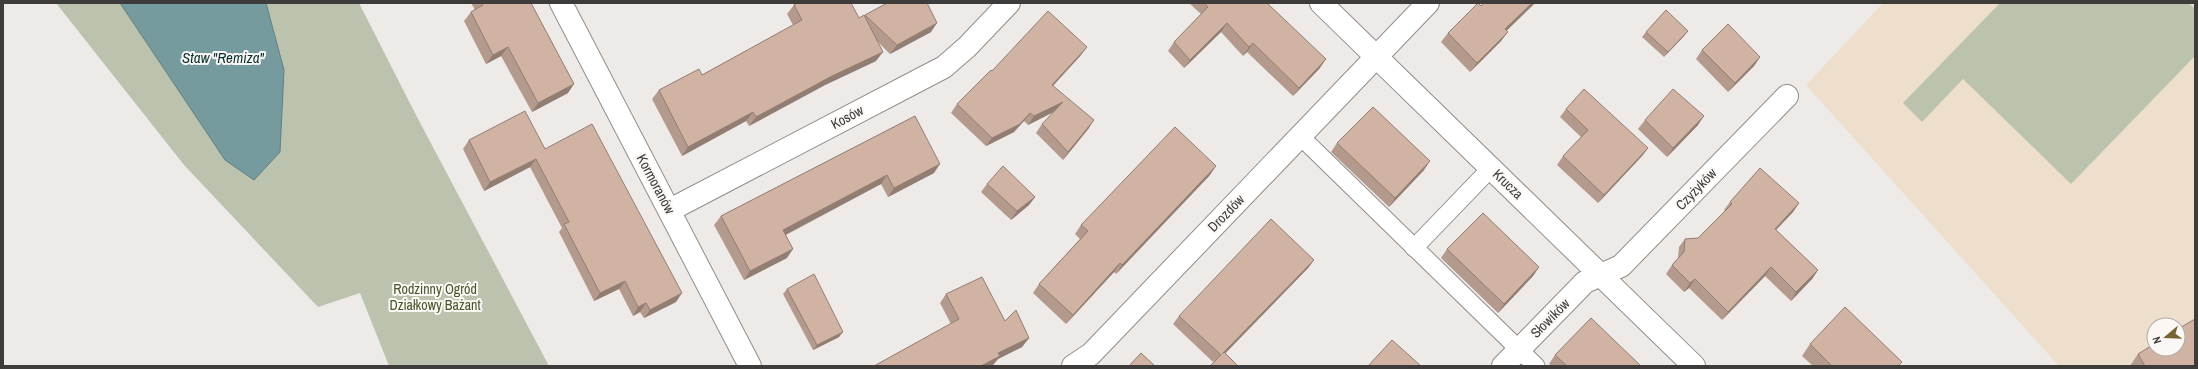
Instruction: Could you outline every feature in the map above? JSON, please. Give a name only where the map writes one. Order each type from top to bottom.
[{"type":"street","name":"Kormoranów","points":[[561,3],[750,366]]},
{"type":"street","name":"Kosów","points":[[670,210],[944,67],[967,47],[1009,3]]},
{"type":"street","name":"Krucza","points":[[1321,3],[1694,366]]},
{"type":"street","name":"Drozdów","points":[[1073,366],[1090,354],[1428,3]]},
{"type":"street","name":"Czyżyków","points":[[1601,275],[1621,266],[1787,96]]},
{"type":"street","name":"Słowików","points":[[1503,366],[1585,282],[1601,275]]},
{"type":"lane","points":[[1300,136],[1536,366]]},
{"type":"lane","points":[[1414,248],[1491,168]]},
{"type":"shaded area","points":[[1883,3],[2195,3],[2195,366],[2059,366],[1806,85]]},
{"type":"green space","name":"Rodzinny Ogród Działkowy Bażant","points":[[56,3],[359,3],[417,117],[549,366],[389,366],[360,293],[318,307],[184,165]]},
{"type":"green space","points":[[2000,3],[2189,3],[2195,9],[2195,56],[2071,184],[1963,79],[1922,122],[1903,103]]},
{"type":"water","name":"Staw \"Remiza\"","points":[[120,3],[266,3],[284,70],[280,152],[254,180],[225,160]]},
{"type":"building","points":[[482,3],[531,3],[574,84],[538,103],[508,47],[493,55],[471,12],[483,5]]},
{"type":"building","points":[[797,3],[851,3],[859,18],[864,15],[883,52],[832,76],[756,117],[753,112],[688,147],[659,90],[699,69],[702,75],[802,20],[794,5]]},
{"type":"building","points":[[887,3],[927,3],[937,23],[897,45],[865,15]]},
{"type":"building","points":[[1204,3],[1267,3],[1326,59],[1299,88],[1253,43],[1249,47],[1227,23],[1190,60],[1174,42],[1208,7]]},
{"type":"building","points":[[1478,3],[1481,6],[1484,3],[1532,3],[1505,29],[1508,32],[1477,63],[1448,33]]},
{"type":"building","points":[[1666,10],[1688,31],[1668,52],[1646,32]]},
{"type":"building","points":[[1048,11],[1087,47],[1052,85],[1094,120],[1068,152],[1042,124],[1063,102],[1034,116],[1030,113],[1020,124],[992,138],[957,104],[991,70],[992,71]]},
{"type":"building","points":[[1728,24],[1760,57],[1735,83],[1702,50]]},
{"type":"building","points":[[1584,89],[1648,148],[1604,195],[1563,156],[1588,130],[1566,109]]},
{"type":"building","points":[[1673,89],[1704,116],[1673,148],[1645,120]]},
{"type":"building","points":[[1373,107],[1430,161],[1395,198],[1337,143]]},
{"type":"building","points":[[525,111],[545,149],[592,124],[682,293],[650,310],[646,303],[638,307],[625,281],[600,293],[564,224],[569,222],[536,159],[490,182],[469,140]]},
{"type":"building","points":[[915,116],[940,164],[894,188],[887,175],[783,230],[793,249],[750,271],[721,216]]},
{"type":"building","points":[[1175,127],[1216,166],[1122,265],[1120,263],[1073,315],[1039,284],[1088,231],[1081,225]]},
{"type":"building","points":[[1003,166],[1035,197],[1017,211],[987,184]]},
{"type":"building","points":[[1760,168],[1799,203],[1775,229],[1818,270],[1796,292],[1771,267],[1728,312],[1695,279],[1690,283],[1672,265],[1684,252],[1685,239],[1698,238],[1732,204],[1730,202]]},
{"type":"building","points":[[1483,213],[1539,267],[1504,304],[1447,249]]},
{"type":"building","points":[[1271,219],[1314,260],[1222,354],[1224,352],[1238,366],[1210,366],[1221,355],[1179,316]]},
{"type":"building","points":[[814,274],[843,332],[817,345],[787,289]]},
{"type":"building","points":[[982,277],[1005,321],[1016,310],[1029,338],[998,353],[1000,356],[981,366],[874,366],[959,319],[946,294]]},
{"type":"building","points":[[1845,307],[1902,362],[1898,366],[1832,366],[1810,344]]},
{"type":"building","points":[[1591,318],[1641,366],[1567,366],[1555,355]]},
{"type":"building","points":[[2195,319],[2195,366],[2145,366],[2138,354],[2146,349],[2146,357],[2186,357],[2186,324]]},
{"type":"building","points":[[1392,340],[1421,366],[1368,366]]},
{"type":"building","points":[[1141,353],[1155,366],[1129,366]]}]
